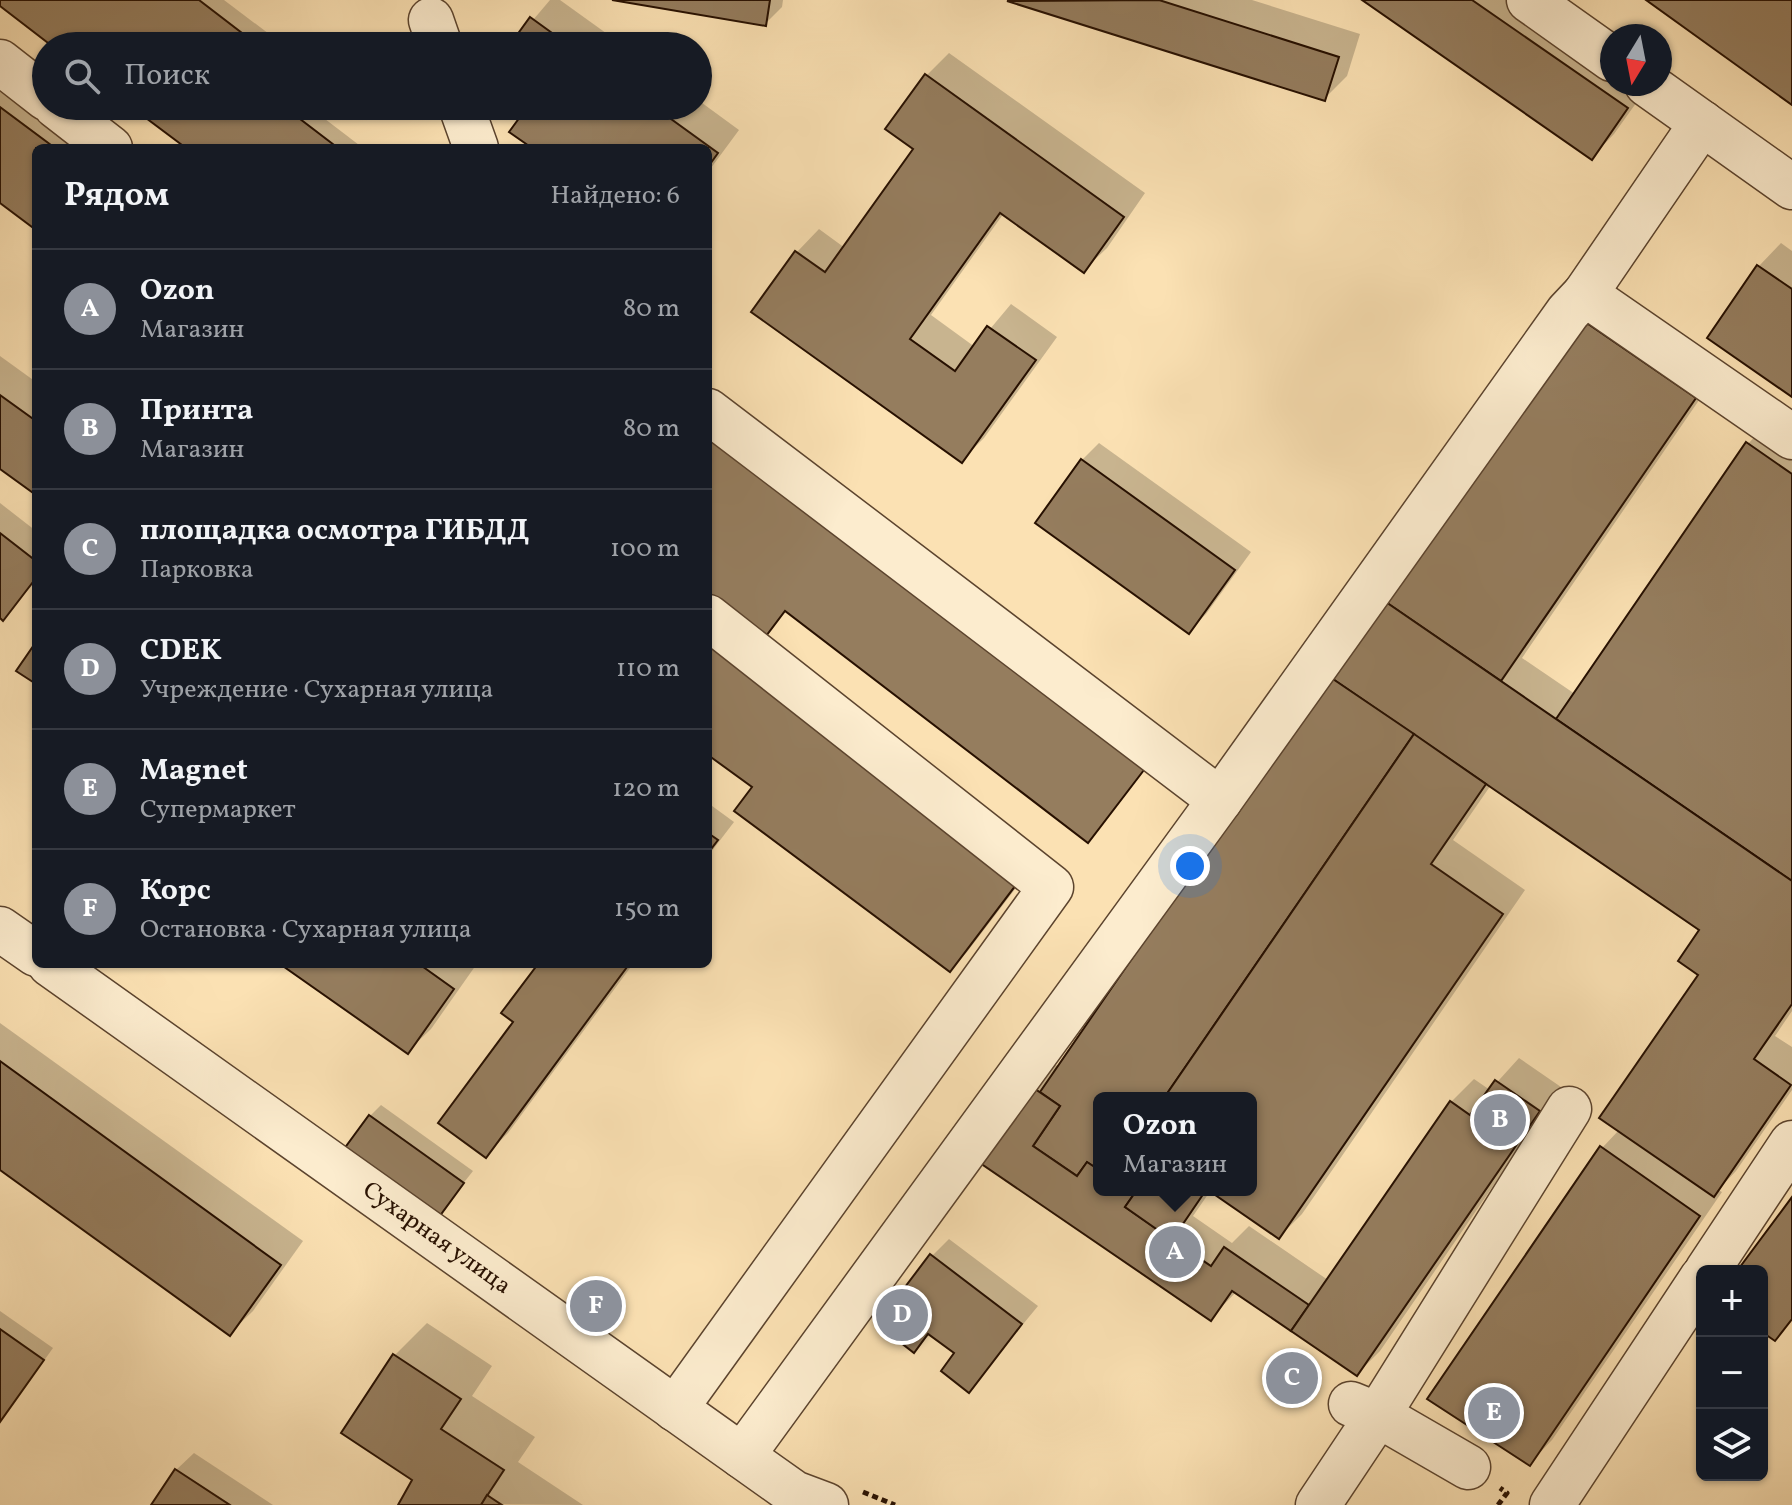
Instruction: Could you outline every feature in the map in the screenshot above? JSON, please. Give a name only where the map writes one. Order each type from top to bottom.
[{"type":"street","points":[[1529,0],[1600,50]]},
{"type":"street","points":[[0,62],[32,87]]},
{"type":"street","points":[[1664,96],[1792,187]]},
{"type":"street","points":[[74,120],[105,144]]},
{"type":"street","points":[[466,120],[475,144]]},
{"type":"street","points":[[742,1456],[1220,800],[1568,312],[1585,294],[1702,123]]},
{"type":"street","points":[[1585,294],[1792,437]]},
{"type":"street","points":[[712,414],[1220,800]]},
{"type":"street","points":[[675,1409],[1051,887],[712,620]]},
{"type":"street","points":[[0,929],[32,951]]},
{"type":"street","name":"Сухарная улица","points":[[56,968],[794,1493],[826,1505]]},
{"type":"street","points":[[1318,1505],[1364,1409],[1569,1109]]},
{"type":"street","points":[[1711,1265],[1792,1143]]},
{"type":"street","points":[[1552,1505],[1696,1287]]},
{"type":"street","points":[[1364,1409],[1468,1467]]},
{"type":"path","points":[[1498,1505],[1507,1493]]},
{"type":"building","points":[[0,0],[199,0],[241,32],[34,32],[0,6]]},
{"type":"building","points":[[612,0],[770,0],[766,26]]},
{"type":"building","points":[[1159,0],[1339,57],[1325,101],[1007,1]]},
{"type":"building","points":[[1362,0],[1472,0],[1600,89],[1600,96],[1611,96],[1628,108],[1592,160]]},
{"type":"building","points":[[1646,0],[1792,0],[1792,105]]},
{"type":"building","points":[[530,17],[551,32],[519,32]]},
{"type":"building","points":[[925,74],[1124,217],[1084,273],[1000,213],[910,339],[955,371],[987,326],[1036,360],[962,463],[751,312],[795,251],[825,272],[913,149],[885,129]]},
{"type":"building","points":[[0,107],[50,144],[32,144],[32,227],[0,203]]},
{"type":"building","points":[[149,120],[301,120],[333,144],[181,144]]},
{"type":"building","points":[[518,120],[672,120],[706,144],[526,144],[509,132]]},
{"type":"building","points":[[1757,265],[1792,289],[1792,397],[1707,338]]},
{"type":"building","points":[[1575,315],[1696,398],[1501,681],[1380,598]]},
{"type":"building","points":[[0,395],[32,418],[32,492],[0,469]]},
{"type":"building","points":[[712,434],[1147,766],[1088,843],[785,611],[766,636],[712,595]]},
{"type":"building","points":[[1746,442],[1792,474],[1792,881],[1556,719]]},
{"type":"building","points":[[1081,459],[1235,570],[1189,634],[1035,523]]},
{"type":"building","points":[[0,533],[32,558],[32,583],[3,621],[0,618]]},
{"type":"building","points":[[1380,598],[1792,881],[1792,1004],[1754,1059],[1791,1085],[1714,1197],[1599,1118],[1698,975],[1678,961],[1699,930],[1327,675]]},
{"type":"building","points":[[712,639],[1025,873],[950,972],[734,811],[752,787],[712,758]]},
{"type":"building","points":[[32,648],[32,681],[16,671]]},
{"type":"building","points":[[1327,675],[1414,734],[1168,1092],[1093,1092],[1093,1166],[1087,1162],[1077,1176],[1033,1146],[1060,1106],[1040,1092]]},
{"type":"building","points":[[1414,734],[1486,784],[1431,864],[1503,914],[1279,1239],[1217,1196],[1257,1196],[1257,1092],[1168,1092]]},
{"type":"building","points":[[286,968],[425,968],[454,989],[408,1054]]},
{"type":"building","points":[[535,968],[626,968],[486,1158],[438,1123],[513,1022],[501,1013]]},
{"type":"building","points":[[0,1061],[281,1265],[230,1336],[0,1170]]},
{"type":"building","points":[[1013,1074],[1060,1106],[1033,1146],[1077,1176],[1087,1162],[1093,1166],[1093,1196],[1133,1196],[1125,1207],[1211,1266],[1224,1247],[1309,1305],[1291,1331],[1232,1291],[1211,1321],[961,1150]]},
{"type":"building","points":[[1495,1080],[1540,1111],[1357,1376],[1291,1331],[1450,1101],[1470,1115]]},
{"type":"building","points":[[369,1115],[464,1183],[439,1217],[344,1149]]},
{"type":"building","points":[[1600,1146],[1700,1216],[1530,1466],[1427,1399]]},
{"type":"building","points":[[1133,1196],[1202,1196],[1172,1240],[1125,1207]]},
{"type":"building","points":[[1792,1197],[1792,1319],[1775,1341],[1768,1336],[1768,1265],[1741,1265]]},
{"type":"building","points":[[930,1254],[1022,1324],[969,1393],[941,1371],[954,1353],[928,1334],[914,1353],[877,1324]]},
{"type":"building","points":[[0,1329],[44,1360],[0,1422]]},
{"type":"building","points":[[393,1354],[461,1399],[441,1429],[504,1470],[481,1505],[398,1505],[412,1480],[341,1433]]},
{"type":"building","points":[[175,1469],[230,1505],[151,1505]]},
{"type":"building","points":[[487,1495],[502,1505],[481,1505]]},
{"type":"place","name":"Принта","points":[[1500,1120]]},
{"type":"place","name":"Ozon","points":[[1175,1252]]},
{"type":"place","name":"Корс","points":[[596,1306]]},
{"type":"place","name":"CDEK","points":[[902,1315]]},
{"type":"place","name":"площадка осмотра ГИБДД","points":[[1292,1378]]},
{"type":"place","name":"Magnet","points":[[1494,1413]]}]
